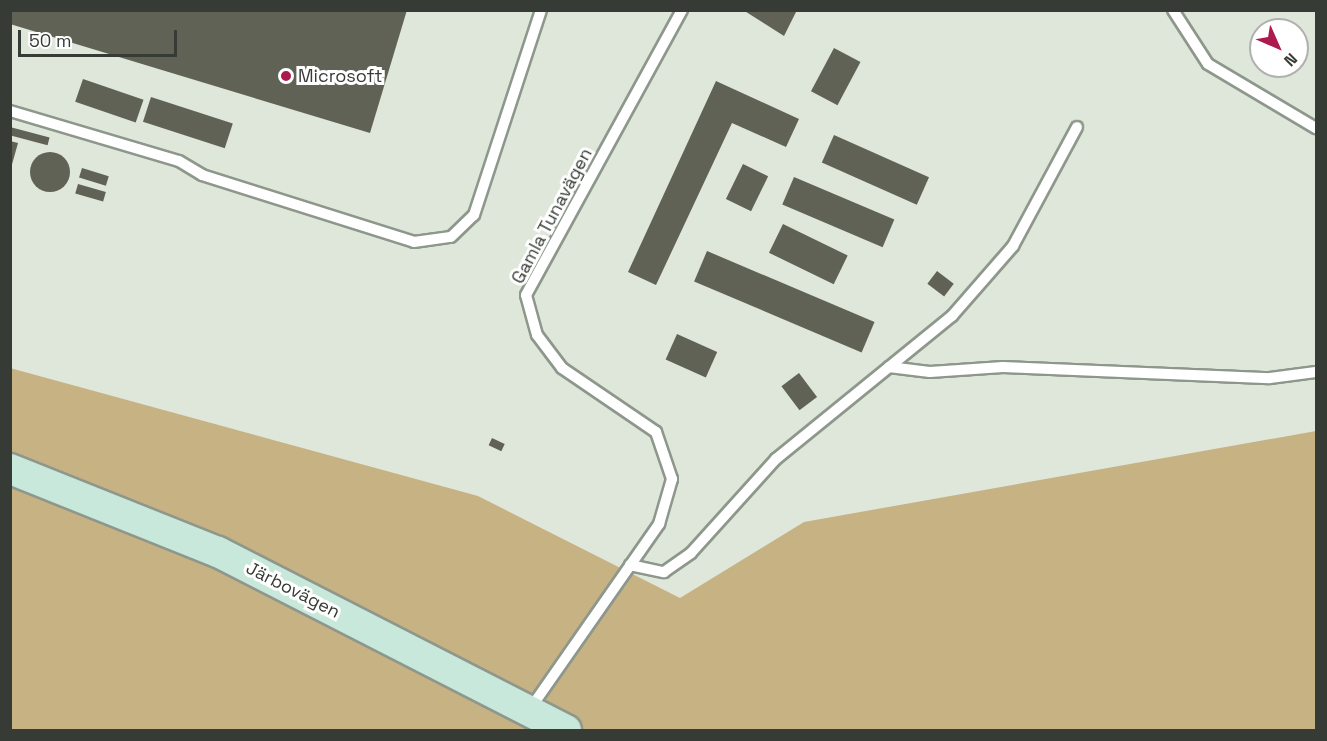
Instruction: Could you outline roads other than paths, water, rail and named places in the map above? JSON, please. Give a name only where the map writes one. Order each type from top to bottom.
[{"type":"main road","name":"Järbovägen","points":[[10,469],[218,552],[566,730]]},
{"type":"lane","points":[[10,111],[179,161],[202,175],[414,242],[451,237],[474,216],[542,10]]},
{"type":"lane","name":"Gamla Tunavägen","points":[[528,711],[659,524],[672,479],[656,432],[562,368],[537,335],[526,295],[682,10]]},
{"type":"lane","points":[[1173,10],[1208,64],[1317,128]]},
{"type":"lane","points":[[630,565],[664,572],[691,553],[776,459],[952,316],[1013,246],[1077,127]]},
{"type":"lane","points":[[889,367],[930,372],[1003,367],[1270,378],[1317,372]]},
{"type":"place","name":"Microsoft","points":[[286,76]]}]
